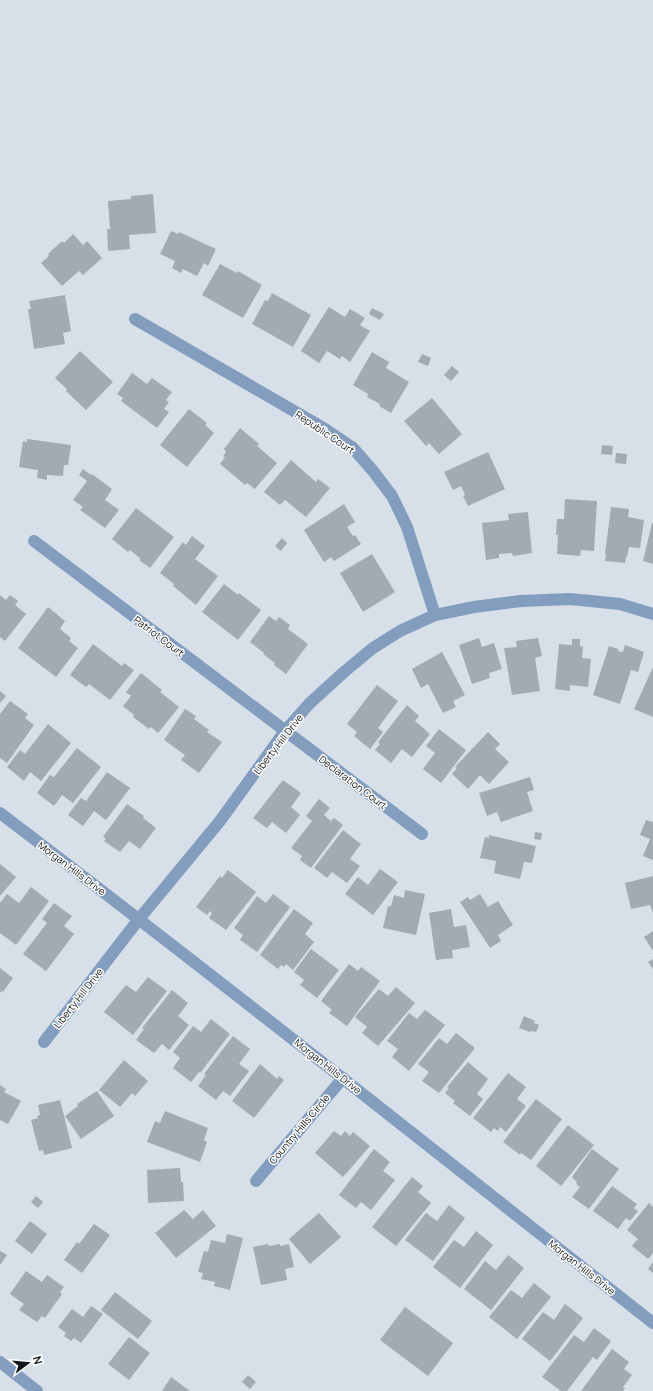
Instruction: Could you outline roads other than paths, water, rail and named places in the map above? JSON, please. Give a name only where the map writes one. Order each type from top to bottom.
[{"type":"street","name":"Republic Court","points":[[135,319],[325,429],[353,448],[392,496],[408,527],[436,615]]},
{"type":"street","name":"Patriot Court","points":[[34,541],[285,731]]},
{"type":"street","name":"Liberty Hill Drive","points":[[44,1042],[139,919],[220,821],[285,731],[310,703],[373,648],[400,631],[436,615],[474,607],[521,601],[570,598],[620,604],[653,614]]},
{"type":"street","name":"Declaration Court","points":[[285,731],[422,834]]},
{"type":"street","name":"Morgan Hills Drive","points":[[0,813],[343,1078],[653,1323]]},
{"type":"street","name":"Country Hills Circle","points":[[256,1181],[343,1078]]},
{"type":"street","points":[[0,1362],[37,1391]]}]
